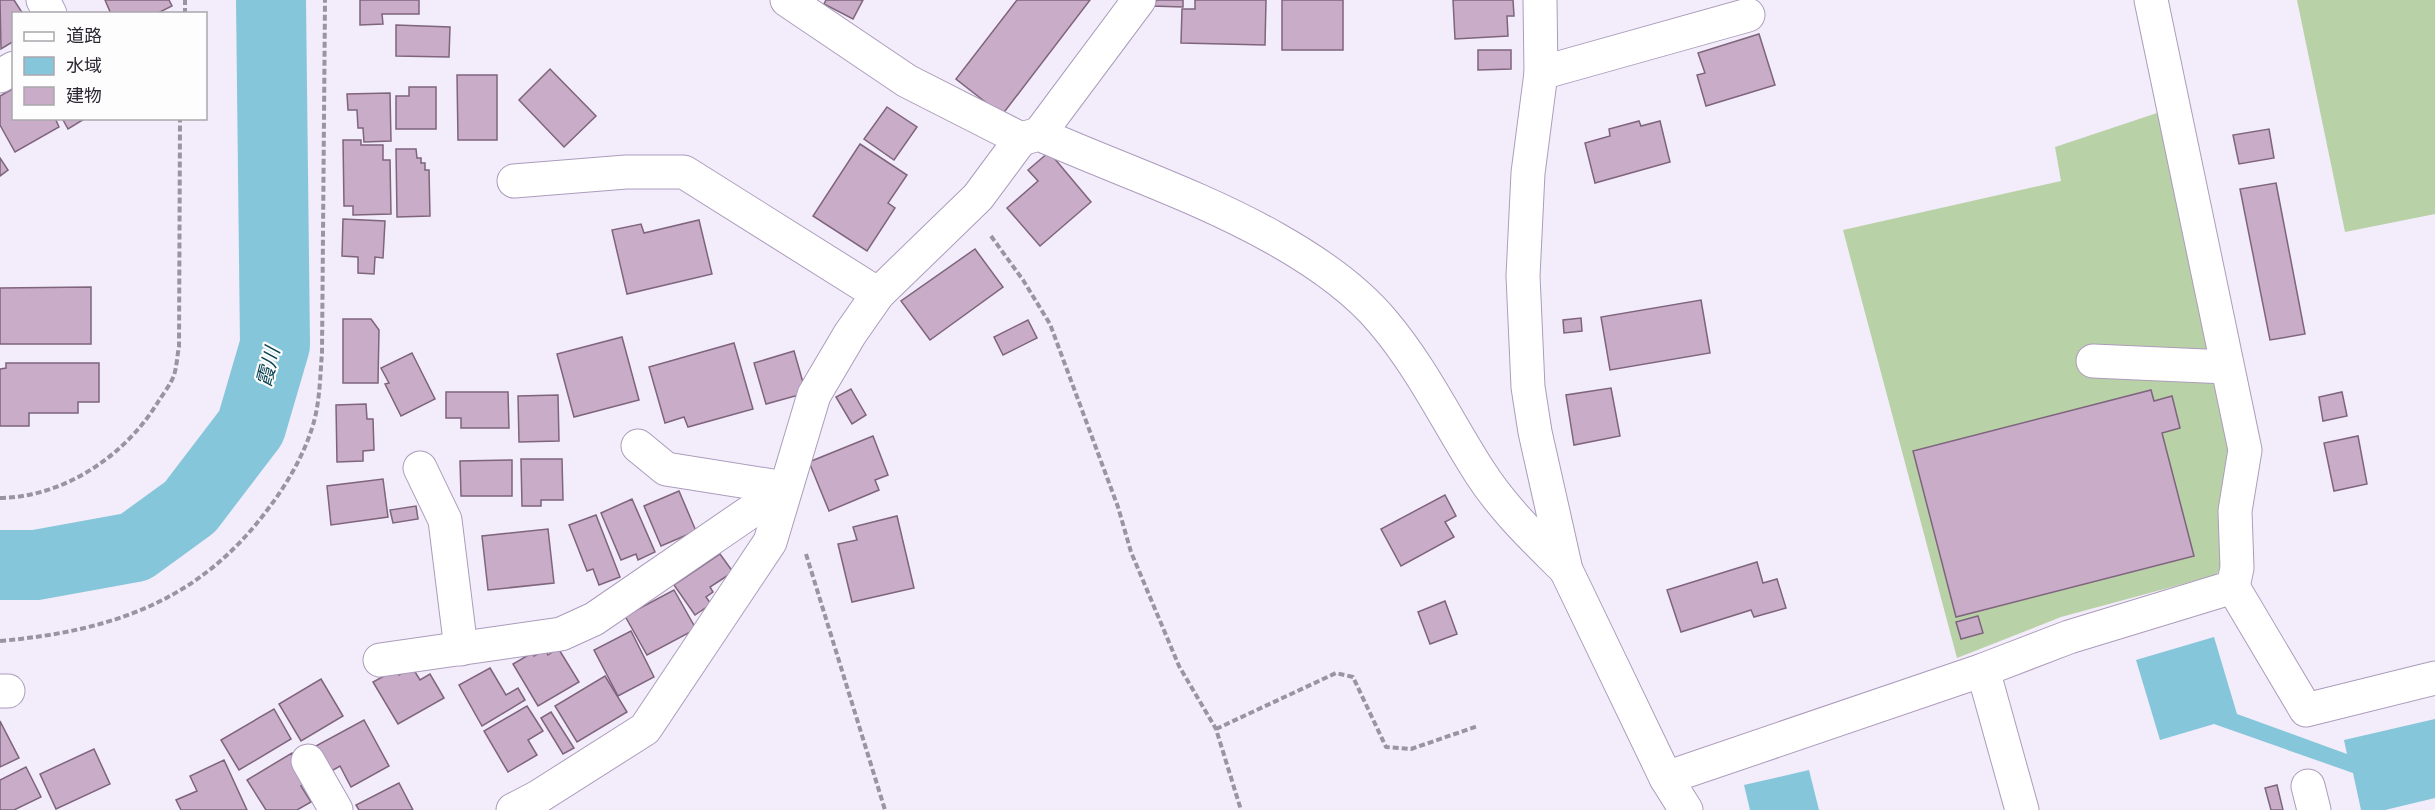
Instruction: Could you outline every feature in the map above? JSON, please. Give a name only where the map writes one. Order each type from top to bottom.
[{"type":"street","points":[[787,0],[907,81],[1030,136],[1164,184],[1239,218],[1312,260],[1345,285],[1382,320],[1414,362],[1480,472],[1512,516],[1566,570]]},
{"type":"street","points":[[532,806],[645,729],[770,542],[814,396],[850,334],[878,294],[969,206],[1030,136],[1139,0]]},
{"type":"street","points":[[1540,0],[1541,73],[1528,173],[1523,276],[1528,387],[1535,432],[1566,570],[1666,778],[1686,810]]},
{"type":"street","points":[[2151,0],[2245,450],[2235,512],[2237,568],[2233,587],[2306,710],[2435,678]]},
{"type":"street","points":[[1541,73],[1748,15]]},
{"type":"street","points":[[514,181],[626,172],[684,172],[878,294]]},
{"type":"street","points":[[2093,361],[2227,366]]},
{"type":"street","points":[[638,446],[666,469],[785,488]]},
{"type":"street","points":[[420,468],[445,520],[461,649]]},
{"type":"street","points":[[380,660],[561,634],[594,620],[785,488]]},
{"type":"street","points":[[1666,778],[1983,669],[2069,637],[2233,587]]},
{"type":"street","points":[[1983,669],[2022,810]]},
{"type":"street","points":[[308,761],[336,810]]},
{"type":"path","points":[[0,641],[50,637],[112,621],[172,597],[219,564],[253,529],[285,486],[313,425],[319,390],[322,353],[325,0]]},
{"type":"path","points":[[0,498],[22,498],[68,483],[90,470],[127,442],[145,423],[174,376],[178,347],[180,120]]},
{"type":"path","points":[[969,206],[1023,280],[1050,324],[1118,507],[1131,552],[1179,666],[1216,729],[1241,810]]},
{"type":"path","points":[[806,553],[885,810]]},
{"type":"path","points":[[1216,729],[1336,674],[1353,677],[1386,747],[1411,748],[1478,726]]},
{"type":"green space","points":[[2297,0],[2435,0],[2435,214],[2345,232]]},
{"type":"green space","points":[[2160,112],[2230,419],[2223,565],[2216,575],[2061,617],[1957,658],[1843,230],[2061,181],[2055,147]]},
{"type":"water","points":[[2214,637],[2237,714],[2347,754],[2344,740],[2435,719],[2435,798],[2385,810],[2361,810],[2353,773],[2214,724],[2160,740],[2136,660]]},
{"type":"water","points":[[1809,770],[1819,810],[1750,810],[1744,785]]},
{"type":"building","points":[[0,0],[14,0],[22,12],[12,12],[12,42],[1,49]]},
{"type":"building","points":[[105,0],[169,0],[172,6],[160,12],[110,12]]},
{"type":"building","points":[[360,0],[419,0],[419,14],[382,14],[383,24],[360,25]]},
{"type":"building","points":[[826,0],[863,0],[853,19],[824,4]]},
{"type":"building","points":[[1017,0],[1090,0],[1002,115],[956,79]]},
{"type":"building","points":[[1157,0],[1183,0],[1183,7],[1152,6]]},
{"type":"building","points":[[1195,0],[1266,0],[1265,45],[1181,43],[1182,9],[1195,9]]},
{"type":"building","points":[[1282,0],[1343,0],[1343,50],[1282,50]]},
{"type":"building","points":[[1453,0],[1513,0],[1514,16],[1507,16],[1508,36],[1455,39]]},
{"type":"building","points":[[396,25],[450,27],[449,57],[396,56]]},
{"type":"building","points":[[1759,34],[1775,85],[1706,106],[1697,75],[1705,73],[1698,53]]},
{"type":"building","points":[[1478,50],[1511,50],[1511,69],[1478,70]]},
{"type":"building","points":[[550,69],[596,116],[564,147],[519,100]]},
{"type":"building","points":[[457,75],[497,75],[497,140],[458,140]]},
{"type":"building","points":[[409,87],[436,87],[436,129],[396,129],[396,96],[409,96]]},
{"type":"building","points":[[12,89],[12,120],[56,120],[59,127],[15,152],[0,125],[0,96]]},
{"type":"building","points":[[390,93],[391,141],[364,142],[363,128],[358,128],[357,110],[348,110],[347,94]]},
{"type":"building","points":[[887,107],[917,127],[894,160],[864,139]]},
{"type":"building","points":[[63,120],[83,120],[68,129]]},
{"type":"building","points":[[1639,121],[1641,126],[1660,121],[1670,162],[1595,183],[1585,143],[1610,136],[1609,129]]},
{"type":"building","points":[[2269,129],[2274,158],[2239,164],[2233,135]]},
{"type":"building","points":[[343,140],[361,140],[361,145],[383,145],[383,160],[390,160],[391,214],[353,215],[353,206],[344,206]]},
{"type":"building","points":[[860,144],[907,175],[888,203],[895,208],[867,251],[813,216]]},
{"type":"building","points":[[396,149],[416,149],[417,158],[421,158],[421,163],[425,163],[425,170],[429,170],[430,216],[397,217]]},
{"type":"building","points":[[1049,152],[1091,202],[1040,246],[1007,208],[1038,181],[1028,170]]},
{"type":"building","points":[[0,158],[8,170],[0,176]]},
{"type":"building","points":[[2276,183],[2305,334],[2270,340],[2240,189]]},
{"type":"building","points":[[343,219],[385,221],[383,258],[375,257],[374,274],[358,273],[358,257],[342,256]]},
{"type":"building","points":[[699,220],[712,274],[627,294],[612,230],[641,224],[644,233]]},
{"type":"building","points":[[975,249],[1003,287],[930,340],[901,301]]},
{"type":"building","points":[[91,287],[91,344],[0,344],[0,288]]},
{"type":"building","points":[[1701,300],[1710,353],[1610,370],[1601,317]]},
{"type":"building","points":[[1581,318],[1582,331],[1564,333],[1563,320]]},
{"type":"building","points":[[343,319],[371,319],[379,330],[378,383],[343,383]]},
{"type":"building","points":[[1028,320],[1037,338],[1003,355],[994,337]]},
{"type":"building","points":[[622,337],[639,400],[574,417],[557,354]]},
{"type":"building","points":[[734,343],[753,409],[688,427],[684,417],[665,423],[649,367]]},
{"type":"building","points":[[794,351],[806,393],[766,404],[754,363]]},
{"type":"building","points":[[412,353],[435,399],[401,416],[385,384],[389,383],[381,368]]},
{"type":"building","points":[[6,363],[99,363],[99,402],[78,402],[78,413],[29,413],[29,426],[0,426],[0,369],[6,368]]},
{"type":"building","points":[[1611,388],[1620,436],[1574,445],[1566,395]]},
{"type":"building","points":[[851,389],[866,415],[852,424],[836,397]]},
{"type":"building","points":[[2151,390],[2154,401],[2172,396],[2180,428],[2162,433],[2194,556],[1956,617],[1913,451]]},
{"type":"building","points":[[446,392],[508,392],[509,428],[461,428],[461,418],[446,418]]},
{"type":"building","points":[[2342,392],[2347,416],[2323,421],[2319,397]]},
{"type":"building","points":[[558,395],[559,441],[519,442],[518,396]]},
{"type":"building","points":[[366,404],[367,419],[373,419],[374,450],[363,451],[363,461],[337,462],[336,405]]},
{"type":"building","points":[[873,436],[888,475],[875,480],[879,490],[829,511],[809,462]]},
{"type":"building","points":[[2358,436],[2367,484],[2334,491],[2324,443]]},
{"type":"building","points":[[521,459],[562,459],[563,500],[541,500],[541,506],[522,506]]},
{"type":"building","points":[[512,460],[512,496],[461,496],[460,461]]},
{"type":"building","points":[[383,479],[388,517],[331,525],[327,486]]},
{"type":"building","points":[[679,491],[696,531],[661,546],[644,506]]},
{"type":"building","points":[[1445,495],[1456,516],[1445,522],[1454,537],[1401,566],[1381,529]]},
{"type":"building","points":[[632,499],[655,552],[638,560],[636,554],[621,560],[601,513]]},
{"type":"building","points":[[416,506],[418,519],[393,523],[390,510]]},
{"type":"building","points":[[596,515],[620,577],[599,585],[593,569],[587,571],[569,525]]},
{"type":"building","points":[[897,516],[914,588],[852,602],[838,544],[857,540],[853,527]]},
{"type":"building","points":[[548,529],[554,583],[488,590],[482,536]]},
{"type":"building","points":[[720,554],[733,572],[710,587],[713,592],[706,597],[711,604],[695,615],[674,585]]},
{"type":"building","points":[[1757,562],[1763,583],[1777,579],[1786,608],[1754,617],[1751,610],[1681,632],[1667,590]]},
{"type":"building","points":[[674,590],[696,629],[647,655],[625,616]]},
{"type":"building","points":[[1445,601],[1457,634],[1430,644],[1418,612]]},
{"type":"building","points":[[1978,616],[1983,633],[1961,639],[1956,622]]},
{"type":"building","points":[[631,631],[654,677],[618,696],[594,650]]},
{"type":"building","points":[[558,648],[579,682],[538,706],[513,664],[532,653],[534,656],[545,650],[548,655]]},
{"type":"building","points":[[412,667],[420,680],[430,674],[444,698],[398,724],[373,682],[395,670],[399,675]]},
{"type":"building","points":[[490,668],[506,695],[518,688],[525,700],[482,726],[459,685]]},
{"type":"building","points":[[605,676],[627,712],[577,742],[555,706]]},
{"type":"building","points":[[321,679],[343,716],[301,741],[279,704]]},
{"type":"building","points":[[527,706],[543,731],[528,740],[537,755],[508,772],[484,731]]},
{"type":"building","points":[[274,709],[291,739],[239,770],[221,740]]},
{"type":"building","points":[[551,712],[574,748],[563,754],[541,718]]},
{"type":"building","points":[[364,720],[389,766],[351,787],[340,766],[328,773],[314,747]]},
{"type":"building","points":[[0,721],[19,758],[0,767]]},
{"type":"building","points":[[94,749],[110,784],[56,809],[40,774]]},
{"type":"building","points":[[292,753],[309,781],[301,786],[311,802],[297,810],[266,810],[247,780]]},
{"type":"building","points":[[224,760],[247,810],[181,810],[176,800],[197,791],[190,776]]},
{"type":"building","points":[[26,767],[41,797],[14,810],[0,810],[0,780]]},
{"type":"building","points":[[399,783],[413,810],[359,810],[356,805]]},
{"type":"building","points":[[2277,785],[2283,810],[2271,810],[2265,788]]},
{"type":"waterway","name":"霞川","points":[[0,565],[36,565],[135,547],[190,507],[251,427],[275,345],[271,0]]}]
